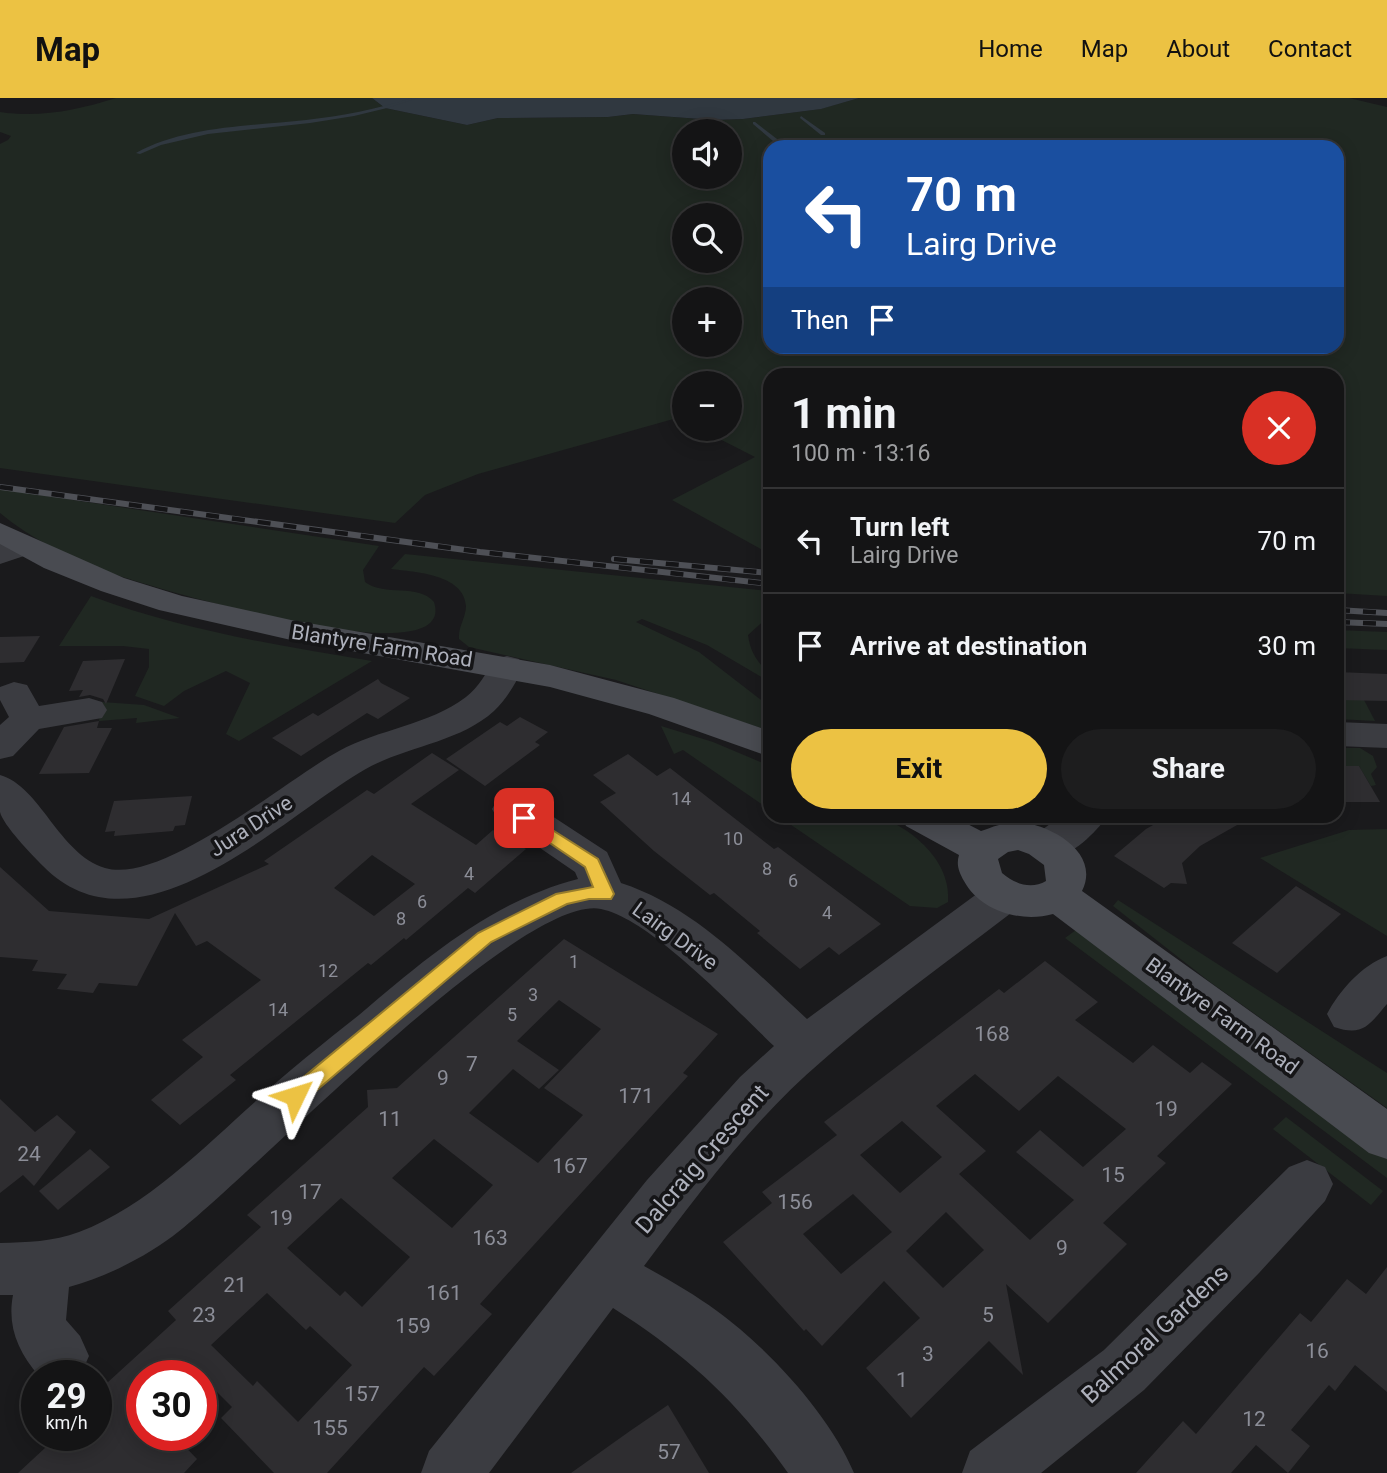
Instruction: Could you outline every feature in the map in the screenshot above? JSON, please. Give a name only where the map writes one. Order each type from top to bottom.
[{"type":"main road","name":"Blantyre Farm Road","points":[[7,544],[91,578],[200,612],[507,667],[591,686],[663,706],[763,742]]},
{"type":"main road","points":[[933,823],[982,849]]},
{"type":"main road","points":[[1004,837],[1034,839],[1049,845],[1067,865],[1069,876],[1065,887],[1048,900],[1027,902],[1004,895],[992,889],[978,869],[977,858],[982,849],[991,841],[1004,837]]},
{"type":"main road","name":"Blantyre Farm Road","points":[[1057,895],[1387,1137]]},
{"type":"street","name":"Jura Drive","points":[[0,788],[66,866],[88,879],[114,886],[146,882],[173,874],[204,856],[353,759],[461,716],[491,694],[507,667]]},
{"type":"street","points":[[0,747],[21,706],[89,710]]},
{"type":"street","points":[[1344,734],[1387,736]]},
{"type":"street","points":[[60,1356],[39,1332],[38,1316],[23,1269],[79,1257],[113,1242],[177,1202],[316,1078],[485,937],[562,899],[589,893],[605,894],[592,863],[512,810]]},
{"type":"street","points":[[1049,845],[1078,823]]},
{"type":"street","name":"Lairg Drive","points":[[605,894],[630,902],[687,940],[805,1046]]},
{"type":"street","name":"Dalcraig Crescent","points":[[450,1473],[664,1197],[757,1092],[805,1046],[1004,895]]},
{"type":"street","points":[[1350,1014],[1387,974]]},
{"type":"street","name":"Balmoral Gardens","points":[[992,1473],[1124,1370],[1307,1184]]},
{"type":"street","points":[[607,1272],[709,1341],[799,1436],[824,1473]]},
{"type":"shaded area","points":[[116,98],[372,98],[385,108],[467,125],[498,118],[608,117],[633,114],[700,119],[672,119],[672,189],[742,189],[742,119],[820,109],[859,98],[1349,98],[1387,107],[1387,596],[1344,593],[1344,368],[763,368],[763,550],[672,500],[755,457],[724,441],[742,441],[742,371],[672,371],[672,419],[478,474],[425,495],[395,523],[0,468],[0,144],[11,136],[0,132],[0,112],[44,113]]},
{"type":"shaded area","points":[[372,98],[859,98],[821,109],[743,119],[633,114],[608,117],[498,118],[467,125],[385,108]]},
{"type":"shaded area","points":[[0,489],[379,546],[363,570],[365,582],[382,589],[410,591],[427,596],[434,602],[429,624],[398,633],[350,631],[231,607],[132,580],[80,561],[25,531],[0,513]]},
{"type":"shaded area","points":[[405,554],[763,590],[763,621],[748,635],[750,646],[763,667],[763,678],[707,645],[642,619],[636,622],[699,652],[763,702],[763,729],[616,680],[469,647],[459,639],[466,606],[457,587],[437,577],[391,569]]},
{"type":"shaded area","points":[[91,596],[195,627],[372,661],[239,741],[226,734],[250,683],[226,671],[184,691],[164,706],[135,696],[149,667],[149,649],[123,646],[59,646]]},
{"type":"shaded area","points":[[1344,630],[1387,632],[1387,650],[1344,648]]},
{"type":"shaded area","points":[[1344,700],[1364,700],[1375,721],[1344,719]]},
{"type":"shaded area","points":[[102,702],[144,705],[180,718],[136,723],[137,718],[99,721]]},
{"type":"shaded area","points":[[661,726],[713,742],[763,763],[763,805],[683,750],[674,754]]},
{"type":"shaded area","points":[[1344,748],[1360,748],[1373,756],[1377,767],[1371,774],[1376,785],[1371,786],[1359,766],[1346,766]]},
{"type":"shaded area","points":[[788,823],[894,823],[903,828],[927,848],[944,873],[948,887],[948,902],[937,908],[910,906]]},
{"type":"shaded area","points":[[1387,829],[1387,936],[1260,858],[1349,830]]},
{"type":"shaded area","points":[[1118,900],[1387,1073],[1387,1108],[1210,982],[1113,906]]},
{"type":"shaded area","points":[[1076,930],[1387,1157],[1387,1178],[1065,938]]},
{"type":"shaded area","points":[[1286,1117],[1383,1191],[1371,1205],[1273,1129]]},
{"type":"building","points":[[40,636],[24,662],[0,663],[0,637]]},
{"type":"building","points":[[125,659],[106,704],[103,699],[90,695],[79,697],[83,690],[69,691],[83,661]]},
{"type":"building","points":[[1344,672],[1387,674],[1387,701],[1344,700]]},
{"type":"building","points":[[378,679],[410,698],[378,719],[367,713],[301,756],[272,738],[313,713],[318,716]]},
{"type":"building","points":[[520,717],[548,732],[535,742],[540,745],[485,786],[446,759],[500,722],[507,726]]},
{"type":"building","points":[[99,721],[97,728],[112,728],[89,773],[39,774],[64,727]]},
{"type":"building","points":[[432,753],[459,770],[411,804],[476,845],[493,830],[526,849],[475,893],[468,888],[406,940],[404,938],[371,965],[368,963],[230,1075],[236,1080],[180,1125],[151,1100],[203,1057],[182,1040],[261,980],[207,941],[196,946],[175,913],[137,986],[99,983],[93,993],[57,989],[67,974],[32,971],[38,960],[0,957],[0,867],[49,911],[149,919],[269,864],[264,861],[367,790],[374,794]],"holes":[[[372,855],[415,884],[374,916],[334,888]]]},
{"type":"building","points":[[628,754],[657,776],[670,768],[774,849],[778,847],[881,924],[839,955],[829,947],[800,969],[757,933],[760,931],[714,893],[710,895],[654,851],[600,802],[616,793],[593,775]]},
{"type":"building","points":[[1344,766],[1359,766],[1380,802],[1344,802]]},
{"type":"building","points":[[192,796],[185,825],[175,826],[173,831],[114,836],[115,831],[105,832],[114,801]]},
{"type":"building","points":[[1157,823],[1241,823],[1200,846],[1182,863],[1187,884],[1171,883],[1164,888],[1114,856]]},
{"type":"building","points":[[1296,886],[1341,914],[1277,973],[1232,943]]},
{"type":"building","points":[[564,939],[718,1034],[683,1073],[688,1076],[480,1304],[492,1314],[434,1376],[424,1367],[327,1473],[274,1473],[221,1418],[232,1407],[217,1392],[217,1360],[132,1360],[176,1320],[168,1311],[261,1227],[247,1215],[368,1107],[367,1090],[397,1088]],"holes":[[[559,1000],[601,1029],[544,1088],[583,1115],[538,1163],[469,1113],[513,1069],[539,1089],[559,1070],[517,1041]],[[434,1139],[493,1185],[452,1228],[392,1178]],[[341,1198],[410,1257],[362,1307],[345,1291],[340,1296],[287,1248]],[[267,1293],[306,1330],[310,1326],[352,1365],[298,1422],[257,1381],[253,1386],[211,1345]]]},
{"type":"building","points":[[1045,961],[1098,1002],[1075,1020],[1133,1063],[1153,1045],[1190,1073],[1202,1062],[1232,1084],[1157,1156],[1166,1163],[1103,1223],[1127,1244],[1048,1323],[1006,1284],[1023,1375],[989,1341],[911,1418],[866,1368],[920,1318],[884,1281],[822,1346],[806,1329],[804,1331],[723,1242],[772,1203],[762,1192],[837,1135],[824,1122],[999,989],[1004,993]],"holes":[[[975,1074],[1019,1111],[1058,1076],[1126,1129],[1083,1167],[1040,1130],[1016,1152],[1074,1200],[1030,1240],[959,1174],[986,1151],[936,1106]],[[902,1121],[942,1157],[900,1193],[860,1155]],[[853,1194],[892,1232],[841,1274],[803,1234]],[[946,1212],[984,1250],[943,1288],[906,1251]]]},
{"type":"building","points":[[0,1099],[35,1132],[57,1115],[76,1132],[34,1186],[23,1175],[0,1193]]},
{"type":"building","points":[[90,1149],[110,1167],[58,1210],[39,1191]]},
{"type":"building","points":[[1387,1267],[1387,1392],[1355,1365],[1335,1391],[1329,1385],[1291,1430],[1310,1446],[1288,1473],[1256,1445],[1231,1473],[1136,1473],[1183,1421],[1196,1434],[1300,1313],[1311,1322],[1347,1279],[1366,1294]]},
{"type":"building","points":[[126,1366],[126,1451],[189,1451],[197,1459],[184,1473],[18,1473],[42,1451],[112,1451],[112,1378]]},
{"type":"building","points":[[668,1405],[709,1473],[571,1473],[630,1431]]},
{"type":"waterway","points":[[138,153],[159,144],[208,133],[343,116],[416,98]]},
{"type":"waterway","points":[[801,117],[823,134]]},
{"type":"waterway","points":[[754,123],[775,140]]},
{"type":"railway","points":[[0,487],[480,552],[763,583]]},
{"type":"railway","points":[[614,559],[763,572]]},
{"type":"railway","points":[[1344,610],[1387,613]]},
{"type":"railway","points":[[1344,622],[1387,624]]},
{"type":"route","points":[[295,1096],[485,937],[562,899],[589,893],[605,894],[592,863],[524,818]]}]
